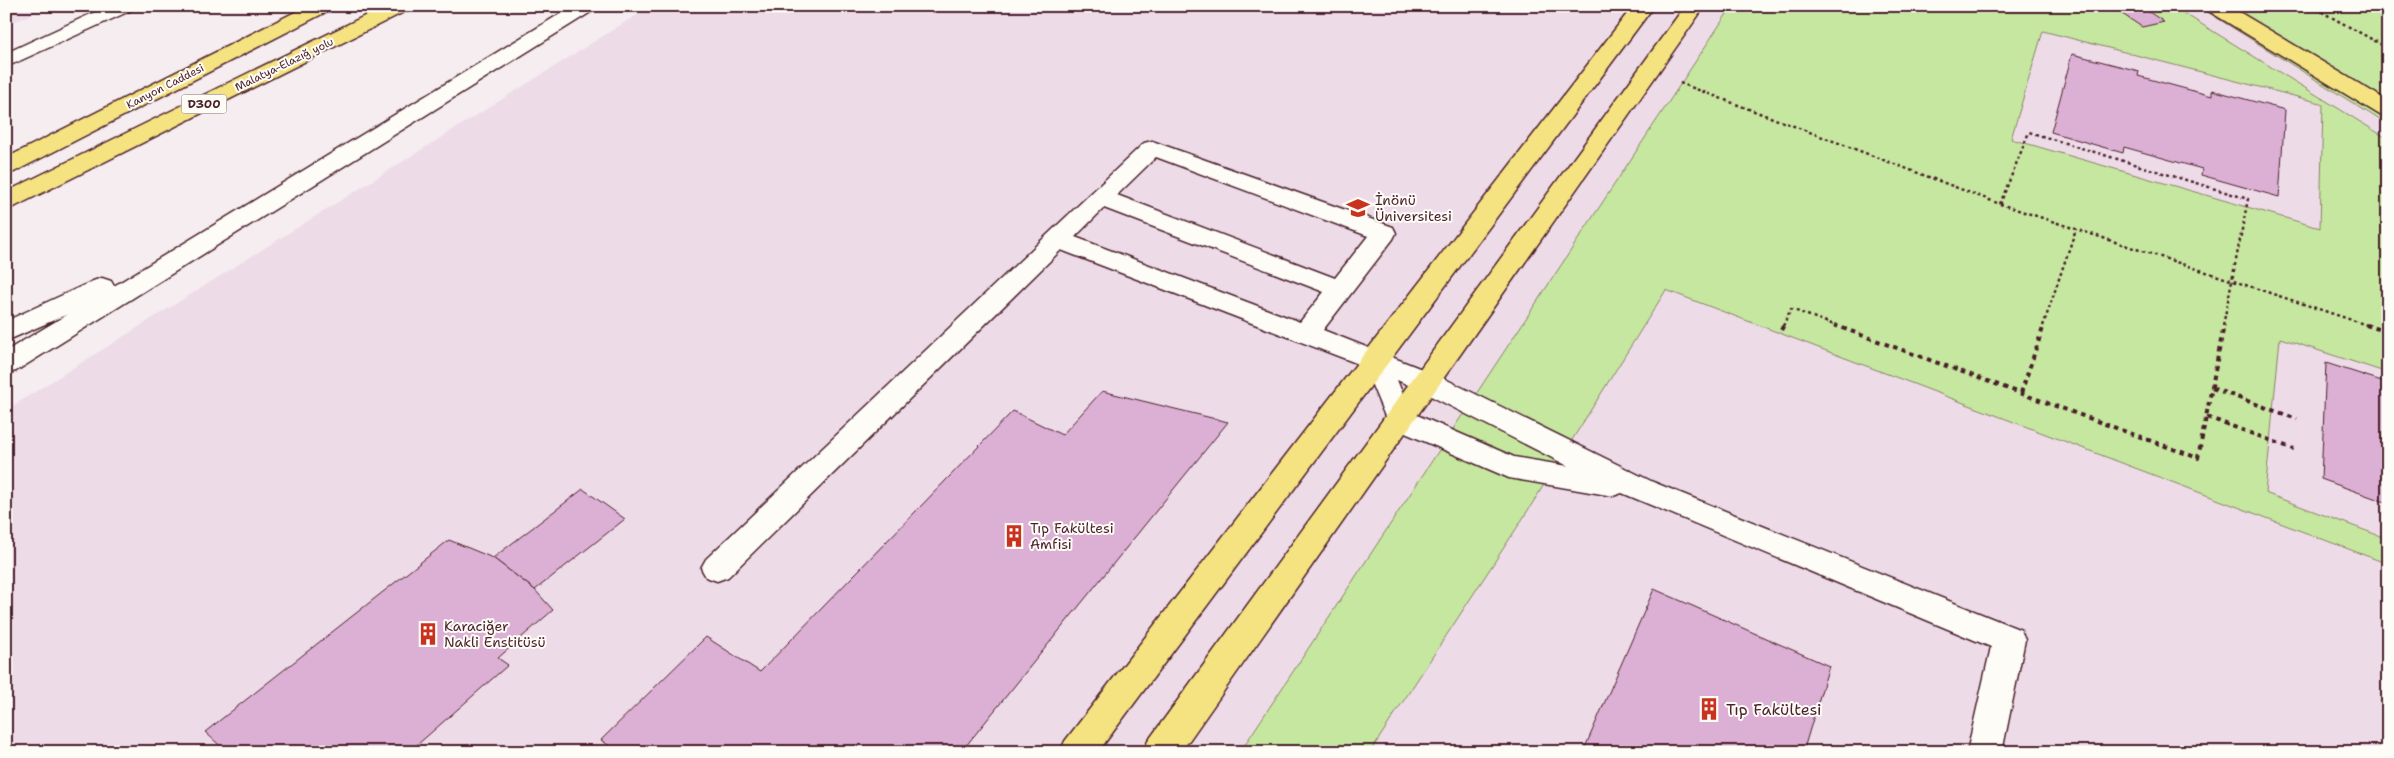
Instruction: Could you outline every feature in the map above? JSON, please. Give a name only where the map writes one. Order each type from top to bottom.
[{"type":"main road","name":"Kanyon Caddesi","points":[[6,167],[323,6]]},
{"type":"main road","name":"Malatya-Elazığ yolu","points":[[6,202],[401,6]]},
{"type":"main road","points":[[1077,752],[1644,6]]},
{"type":"main road","points":[[1160,752],[1695,6]]},
{"type":"main road","points":[[2214,6],[2388,110]]},
{"type":"street","points":[[6,42],[86,6]]},
{"type":"street","points":[[6,61],[125,6]]},
{"type":"street","points":[[6,364],[587,6]]},
{"type":"street","points":[[717,568],[1152,148],[1384,233],[1305,334]]},
{"type":"street","points":[[1101,198],[1340,289]]},
{"type":"street","points":[[6,332],[222,231]]},
{"type":"street","points":[[1057,239],[1375,360],[1427,382],[1642,490],[2009,640],[1984,752]]},
{"type":"street","points":[[1375,360],[1400,419],[1509,467],[1642,490]]},
{"type":"path","points":[[2311,6],[2388,48]]},
{"type":"path","points":[[1650,71],[2000,204],[2388,332]]},
{"type":"path","points":[[1781,330],[1791,309],[2198,458],[2248,199],[2029,132],[2000,204]]},
{"type":"path","points":[[2021,393],[2076,229]]},
{"type":"path","points":[[2212,388],[2297,419]]},
{"type":"path","points":[[2206,417],[2294,449]]},
{"type":"shaded area","points":[[6,6],[51,6],[6,25]]},
{"type":"shaded area","name":"İnönü Üniversitesi","points":[[651,6],[2388,6],[2388,752],[6,752],[6,410]]},
{"type":"green space","points":[[1732,6],[2172,6],[2388,139],[2388,373],[2280,338],[2265,493],[2388,539],[2388,564],[1666,290],[1520,523],[1370,752],[1240,752]],"holes":[[[2043,31],[2323,105],[2320,228],[2011,139]]]},
{"type":"green space","points":[[2198,6],[2388,6],[2388,125]]},
{"type":"building","points":[[2110,6],[2140,6],[2164,22],[2142,27]]},
{"type":"building","points":[[2072,54],[2139,71],[2138,76],[2212,96],[2212,90],[2285,110],[2279,197],[2201,175],[2202,169],[2124,147],[2123,153],[2051,132]]},
{"type":"building","points":[[2326,363],[2388,383],[2388,503],[2321,479]]},
{"type":"building","name":"Tıp Fakültesi Amfisi","points":[[1102,391],[1228,422],[961,752],[618,752],[601,740],[706,637],[760,672],[1013,411],[1062,435]]},
{"type":"building","points":[[583,489],[625,519],[535,590],[493,558]]},
{"type":"building","name":"Karaciğer Nakli Enstitüsü","points":[[449,540],[493,558],[535,590],[553,610],[498,658],[508,665],[409,752],[227,752],[205,732]]},
{"type":"building","name":"Tıp Fakültesi","points":[[1654,589],[1829,666],[1803,752],[1583,752]]},
{"type":"place","name":"İnönü Üniversitesi","points":[[1358,208]]},
{"type":"place","name":"Tıp Fakültesi Amfisi","points":[[1014,536]]},
{"type":"place","name":"Karaciğer Nakli Enstitüsü","points":[[428,634]]},
{"type":"place","name":"Tıp Fakültesi","points":[[1709,709]]}]
